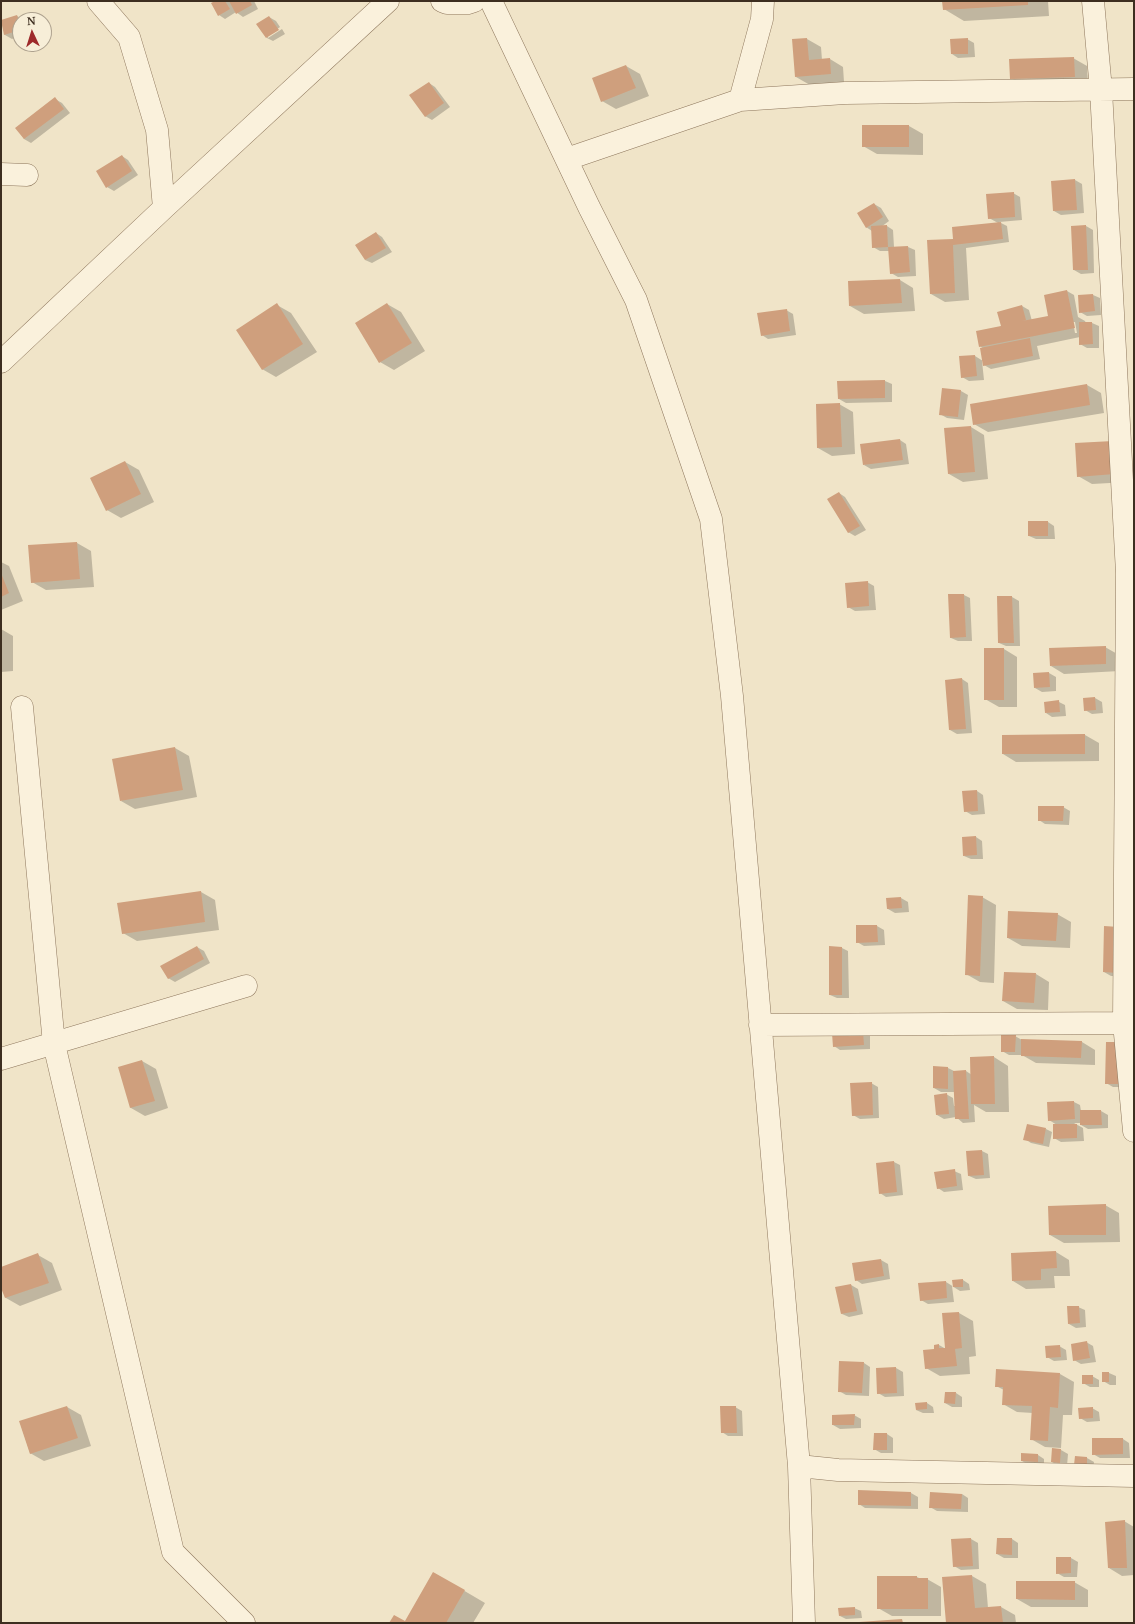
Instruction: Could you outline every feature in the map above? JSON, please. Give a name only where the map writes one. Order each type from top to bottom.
[{"type":"street","points":[[98,1],[129,37],[157,130],[164,208]]},
{"type":"street","points":[[1,362],[164,208],[388,1]]},
{"type":"street","points":[[442,1],[447,3],[468,3],[474,1]]},
{"type":"street","points":[[491,1],[636,300],[711,519],[732,696],[799,1466],[804,1623]]},
{"type":"street","points":[[740,100],[762,19],[763,1]]},
{"type":"street","points":[[1093,1],[1101,90],[1130,573],[1129,1023],[1134,1130]]},
{"type":"street","points":[[567,159],[740,100],[845,93],[1134,89]]},
{"type":"street","points":[[1,174],[27,175]]},
{"type":"street","points":[[22,707],[54,1044],[173,1552],[244,1623]]},
{"type":"street","points":[[1,1059],[246,986]]},
{"type":"street","points":[[760,1025],[1129,1023]]},
{"type":"street","points":[[799,1466],[838,1470],[1134,1476]]},
{"type":"building","points":[[215,1],[225,1],[230,9],[218,16],[211,3]]},
{"type":"building","points":[[229,1],[250,1],[252,5],[236,14]]},
{"type":"building","points":[[942,1],[1028,1],[1028,5],[943,10]]},
{"type":"building","points":[[269,16],[279,30],[266,38],[256,24]]},
{"type":"building","points":[[12,17],[12,32],[4,35],[1,20]]},
{"type":"building","points":[[807,38],[809,60],[830,58],[831,74],[795,77],[792,39]]},
{"type":"building","points":[[968,38],[968,54],[951,54],[950,39]]},
{"type":"building","points":[[1074,57],[1075,77],[1010,79],[1009,59]]},
{"type":"building","points":[[626,65],[636,88],[601,102],[592,78]]},
{"type":"building","points":[[429,82],[444,103],[425,117],[409,95]]},
{"type":"building","points":[[55,97],[64,109],[24,139],[15,128]]},
{"type":"building","points":[[862,125],[909,125],[909,147],[862,147]]},
{"type":"building","points":[[122,155],[132,171],[106,188],[96,171]]},
{"type":"building","points":[[1075,179],[1077,210],[1053,211],[1051,181]]},
{"type":"building","points":[[1014,192],[1015,217],[988,219],[986,194]]},
{"type":"building","points":[[874,203],[883,217],[866,228],[857,213]]},
{"type":"building","points":[[1001,222],[1003,239],[953,245],[955,293],[930,294],[927,240],[953,239],[952,227]]},
{"type":"building","points":[[887,225],[888,247],[872,248],[871,226]]},
{"type":"building","points":[[1086,225],[1088,270],[1073,270],[1071,226]]},
{"type":"building","points":[[376,232],[386,248],[365,260],[355,245]]},
{"type":"building","points":[[908,246],[910,272],[890,274],[888,247]]},
{"type":"building","points":[[900,279],[902,303],[849,306],[848,281]]},
{"type":"building","points":[[1067,290],[1075,328],[979,347],[976,331],[1001,326],[997,312],[1022,305],[1026,320],[1022,321],[1048,316],[1044,295]]},
{"type":"building","points":[[1093,294],[1095,311],[1079,313],[1078,295]]},
{"type":"building","points":[[277,303],[303,344],[262,370],[236,330]]},
{"type":"building","points":[[387,303],[412,343],[379,363],[355,323]]},
{"type":"building","points":[[787,309],[790,331],[761,336],[757,313]]},
{"type":"building","points":[[1079,322],[1092,322],[1093,344],[1079,345]]},
{"type":"building","points":[[1030,338],[1033,356],[983,366],[980,348]]},
{"type":"building","points":[[975,355],[977,376],[961,378],[959,356]]},
{"type":"building","points":[[885,380],[885,398],[838,399],[837,381]]},
{"type":"building","points":[[1087,384],[1090,405],[973,425],[970,404]]},
{"type":"building","points":[[942,388],[961,390],[958,417],[939,415]]},
{"type":"building","points":[[840,403],[842,447],[817,448],[816,404]]},
{"type":"building","points":[[971,426],[975,472],[948,474],[944,428]]},
{"type":"building","points":[[900,439],[903,460],[863,465],[860,444]]},
{"type":"building","points":[[1113,441],[1115,474],[1077,477],[1075,443]]},
{"type":"building","points":[[125,461],[141,494],[106,511],[90,478]]},
{"type":"building","points":[[839,492],[860,526],[848,533],[827,499]]},
{"type":"building","points":[[1028,521],[1048,521],[1048,536],[1028,536]]},
{"type":"building","points":[[77,542],[80,579],[31,583],[28,545]]},
{"type":"building","points":[[1,573],[9,593],[1,597]]},
{"type":"building","points":[[868,581],[869,606],[847,608],[845,583]]},
{"type":"building","points":[[948,594],[964,594],[966,637],[950,638]]},
{"type":"building","points":[[997,596],[1012,596],[1014,643],[998,643]]},
{"type":"building","points":[[1106,646],[1106,664],[1050,666],[1049,648]]},
{"type":"building","points":[[984,648],[1004,648],[1004,700],[984,700]]},
{"type":"building","points":[[1049,672],[1050,687],[1034,688],[1033,673]]},
{"type":"building","points":[[962,678],[966,729],[949,730],[945,680]]},
{"type":"building","points":[[1095,697],[1096,710],[1084,711],[1083,698]]},
{"type":"building","points":[[1059,700],[1060,712],[1045,713],[1044,702]]},
{"type":"building","points":[[1085,734],[1085,754],[1002,754],[1002,735]]},
{"type":"building","points":[[175,747],[183,790],[120,801],[112,759]]},
{"type":"building","points":[[977,790],[978,811],[964,812],[962,791]]},
{"type":"building","points":[[1038,806],[1064,806],[1063,821],[1038,821]]},
{"type":"building","points":[[976,836],[977,855],[963,856],[962,837]]},
{"type":"building","points":[[201,891],[205,922],[122,934],[117,903]]},
{"type":"building","points":[[968,895],[983,896],[980,976],[965,975]]},
{"type":"building","points":[[901,897],[902,908],[887,909],[886,898]]},
{"type":"building","points":[[1008,911],[1058,913],[1056,941],[1007,938]]},
{"type":"building","points":[[856,925],[877,925],[878,942],[856,943]]},
{"type":"building","points":[[1104,926],[1119,927],[1118,973],[1103,972]]},
{"type":"building","points":[[197,946],[204,959],[168,979],[160,966]]},
{"type":"building","points":[[829,946],[842,947],[842,995],[829,995]]},
{"type":"building","points":[[1004,972],[1036,973],[1034,1003],[1002,1001]]},
{"type":"building","points":[[863,1031],[864,1045],[833,1047],[832,1033]]},
{"type":"building","points":[[1001,1035],[1016,1035],[1015,1052],[1001,1052]]},
{"type":"building","points":[[1021,1039],[1082,1041],[1081,1058],[1021,1056]]},
{"type":"building","points":[[1106,1042],[1121,1042],[1120,1084],[1105,1084]]},
{"type":"building","points":[[994,1056],[995,1104],[971,1104],[970,1057]]},
{"type":"building","points":[[142,1060],[155,1101],[130,1108],[118,1067]]},
{"type":"building","points":[[933,1066],[948,1067],[948,1089],[933,1088]]},
{"type":"building","points":[[966,1070],[969,1119],[955,1119],[953,1071]]},
{"type":"building","points":[[872,1082],[873,1115],[852,1116],[850,1083]]},
{"type":"building","points":[[947,1093],[949,1114],[936,1115],[934,1095]]},
{"type":"building","points":[[1074,1101],[1075,1119],[1048,1121],[1047,1102]]},
{"type":"building","points":[[1080,1110],[1101,1110],[1102,1125],[1080,1125]]},
{"type":"building","points":[[1027,1124],[1046,1128],[1043,1144],[1023,1140]]},
{"type":"building","points":[[1053,1124],[1077,1124],[1077,1138],[1053,1139]]},
{"type":"building","points":[[982,1150],[984,1175],[968,1176],[966,1151]]},
{"type":"building","points":[[894,1161],[897,1192],[879,1194],[876,1163]]},
{"type":"building","points":[[955,1169],[957,1186],[937,1189],[934,1172]]},
{"type":"building","points":[[1106,1204],[1106,1235],[1049,1235],[1048,1206]]},
{"type":"building","points":[[1056,1251],[1057,1268],[1041,1269],[1041,1280],[1012,1281],[1011,1253]]},
{"type":"building","points":[[38,1253],[49,1283],[5,1298],[1,1288],[1,1267]]},
{"type":"building","points":[[881,1259],[884,1276],[855,1281],[852,1263]]},
{"type":"building","points":[[963,1279],[963,1287],[953,1287],[952,1280]]},
{"type":"building","points":[[946,1281],[947,1298],[920,1301],[918,1283]]},
{"type":"building","points":[[851,1284],[857,1311],[841,1314],[835,1287]]},
{"type":"building","points":[[1067,1306],[1079,1306],[1080,1323],[1068,1324]]},
{"type":"building","points":[[959,1312],[962,1348],[955,1349],[957,1366],[925,1369],[923,1350],[934,1349],[934,1345],[939,1344],[939,1348],[945,1348],[942,1313]]},
{"type":"building","points":[[1087,1341],[1090,1358],[1073,1361],[1071,1344]]},
{"type":"building","points":[[1060,1345],[1061,1357],[1046,1358],[1045,1346]]},
{"type":"building","points":[[839,1361],[864,1362],[862,1393],[838,1392]]},
{"type":"building","points":[[896,1367],[897,1393],[877,1394],[876,1368]]},
{"type":"building","points":[[996,1369],[1060,1373],[1058,1408],[1050,1407],[1048,1441],[1030,1440],[1032,1406],[1002,1405],[1003,1387],[995,1387]]},
{"type":"building","points":[[1102,1372],[1109,1372],[1109,1382],[1102,1382]]},
{"type":"building","points":[[1082,1375],[1093,1375],[1093,1384],[1082,1384]]},
{"type":"building","points":[[945,1392],[956,1392],[955,1404],[944,1403]]},
{"type":"building","points":[[927,1402],[927,1409],[916,1410],[915,1403]]},
{"type":"building","points":[[67,1406],[78,1438],[30,1454],[19,1421]]},
{"type":"building","points":[[720,1406],[736,1406],[737,1433],[721,1433]]},
{"type":"building","points":[[1093,1407],[1093,1418],[1079,1419],[1078,1408]]},
{"type":"building","points":[[855,1414],[854,1425],[832,1425],[832,1415]]},
{"type":"building","points":[[874,1433],[887,1433],[887,1450],[873,1450]]},
{"type":"building","points":[[1092,1438],[1123,1438],[1123,1454],[1092,1455]]},
{"type":"building","points":[[1052,1448],[1061,1449],[1060,1463],[1051,1462]]},
{"type":"building","points":[[1021,1453],[1038,1454],[1038,1462],[1021,1461]]},
{"type":"building","points":[[1075,1456],[1087,1457],[1087,1465],[1074,1465]]},
{"type":"building","points":[[858,1490],[911,1492],[911,1506],[858,1505]]},
{"type":"building","points":[[930,1492],[962,1494],[961,1509],[929,1508]]},
{"type":"building","points":[[1125,1520],[1127,1568],[1108,1568],[1105,1522]]},
{"type":"building","points":[[971,1538],[973,1566],[953,1567],[951,1539]]},
{"type":"building","points":[[997,1538],[1012,1538],[1012,1555],[996,1554]]},
{"type":"building","points":[[1056,1557],[1071,1557],[1071,1573],[1056,1574]]},
{"type":"building","points":[[433,1572],[465,1590],[446,1623],[389,1623],[394,1615],[405,1621]]},
{"type":"building","points":[[972,1575],[975,1608],[1001,1606],[1003,1623],[946,1623],[942,1577]]},
{"type":"building","points":[[877,1576],[917,1576],[917,1578],[928,1578],[928,1609],[877,1609]]},
{"type":"building","points":[[1016,1581],[1075,1581],[1075,1600],[1016,1599]]},
{"type":"building","points":[[855,1607],[855,1615],[839,1616],[838,1608]]},
{"type":"building","points":[[902,1619],[903,1623],[859,1623],[859,1622]]}]
